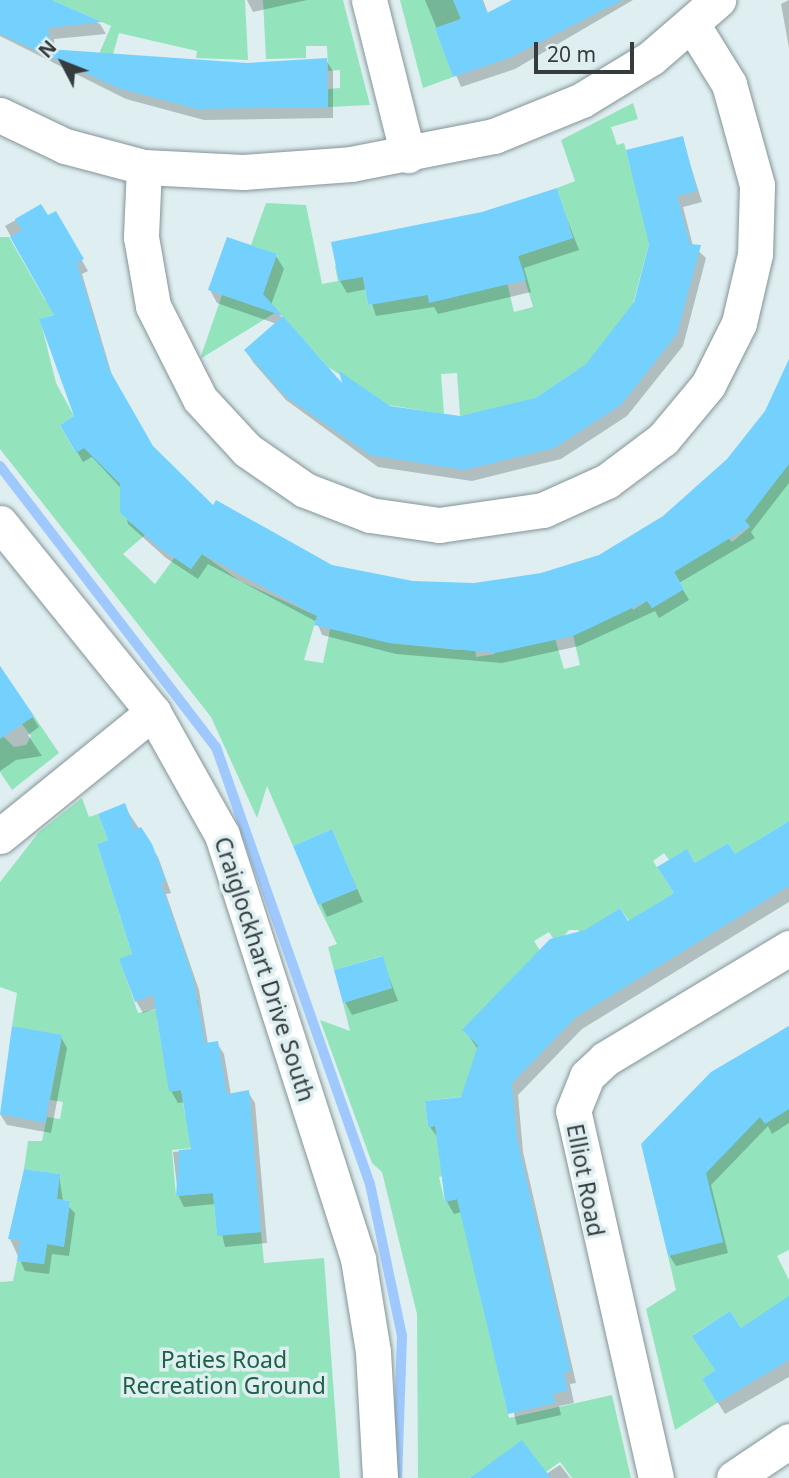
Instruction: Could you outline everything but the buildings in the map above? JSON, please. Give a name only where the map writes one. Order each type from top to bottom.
[{"type":"street","points":[[369,0],[408,155]]},
{"type":"street","points":[[0,115],[65,146],[144,167],[243,172],[408,155],[494,136],[582,100],[692,24],[718,0]]},
{"type":"street","points":[[144,167],[141,237],[153,306],[181,370],[222,426],[275,472],[337,504],[439,525],[509,519],[576,497],[654,447],[708,385],[739,323],[755,254],[757,185],[729,83],[692,24]]},
{"type":"street","name":"Craiglockhart Drive South","points":[[0,523],[153,712],[222,835],[342,1207],[373,1352],[380,1478]]},
{"type":"street","points":[[0,836],[153,712]]},
{"type":"street","name":"Elliot Road","points":[[656,1478],[572,1129],[573,1111],[587,1076],[606,1059],[789,948]]},
{"type":"street","points":[[734,1478],[789,1441]]},
{"type":"green space","points":[[52,0],[245,0],[248,60],[196,58],[197,51],[119,33],[105,82],[90,75],[111,26]]},
{"type":"green space","points":[[263,0],[343,0],[370,105],[328,107],[328,89],[340,88],[340,70],[328,71],[327,46],[306,46],[306,58],[266,59]]},
{"type":"green space","points":[[400,0],[453,0],[461,19],[436,28],[453,77],[423,88]]},
{"type":"green space","points":[[633,103],[638,119],[611,127],[617,145],[624,143],[650,240],[631,311],[588,362],[609,386],[594,396],[577,370],[532,400],[460,416],[457,373],[441,374],[444,414],[388,405],[328,367],[278,311],[200,359],[222,295],[258,307],[277,255],[251,245],[266,203],[306,205],[322,284],[338,281],[335,266],[360,262],[368,305],[398,300],[425,278],[429,302],[502,261],[514,312],[533,307],[518,256],[573,238],[557,188],[575,181],[561,140]]},
{"type":"green space","points":[[0,237],[9,237],[45,300],[63,312],[40,319],[56,383],[74,416],[60,425],[75,452],[90,444],[130,493],[120,513],[132,524],[159,523],[123,554],[155,584],[175,557],[191,569],[202,554],[240,581],[317,616],[304,660],[323,663],[332,620],[389,643],[459,650],[474,636],[476,657],[495,654],[492,634],[551,625],[564,669],[580,665],[572,631],[629,601],[633,610],[647,601],[652,608],[684,589],[674,572],[723,532],[732,542],[750,527],[741,516],[789,464],[789,821],[753,843],[782,891],[763,869],[750,877],[728,843],[713,852],[720,864],[703,875],[687,850],[669,860],[664,853],[653,861],[674,893],[629,921],[620,908],[606,917],[612,927],[586,943],[578,930],[569,930],[560,941],[565,957],[549,932],[534,941],[565,991],[463,1031],[508,1075],[473,1061],[469,1074],[507,1091],[425,1101],[428,1127],[445,1125],[440,1165],[452,1174],[439,1177],[445,1202],[458,1199],[492,1346],[517,1340],[522,1364],[498,1370],[509,1418],[612,1395],[631,1478],[572,1478],[560,1462],[546,1472],[534,1456],[520,1466],[471,1478],[418,1478],[417,1314],[382,1172],[372,1163],[320,1020],[350,1031],[343,1003],[392,988],[382,956],[334,970],[328,947],[337,944],[318,905],[357,889],[332,829],[293,846],[267,786],[257,818],[211,717],[0,449]]},
{"type":"green space","points":[[34,716],[59,753],[12,790],[0,772],[0,733],[14,747],[26,745],[31,736],[22,724]]},
{"type":"green space","name":"Paties Road Recreation Ground","points":[[82,798],[89,817],[98,814],[108,840],[97,844],[132,954],[120,960],[138,1013],[198,1000],[199,1012],[157,1020],[170,1092],[181,1090],[185,1115],[224,1145],[172,1150],[176,1196],[213,1193],[217,1235],[261,1232],[264,1263],[324,1258],[340,1478],[0,1478],[0,1282],[13,1281],[17,1261],[44,1264],[47,1244],[64,1246],[70,1201],[57,1199],[59,1174],[24,1169],[28,1141],[42,1141],[47,1117],[60,1119],[63,1102],[50,1100],[62,1036],[12,1026],[17,993],[0,987],[0,882],[39,832]]},
{"type":"green space","points":[[789,1109],[789,1250],[777,1256],[789,1280],[789,1343],[741,1328],[730,1311],[693,1335],[715,1370],[702,1379],[717,1403],[675,1430],[646,1309],[676,1290],[668,1256],[723,1242],[699,1176],[734,1121]]},
{"type":"waterway","points":[[0,466],[216,747],[370,1184],[402,1336],[397,1478]]}]
